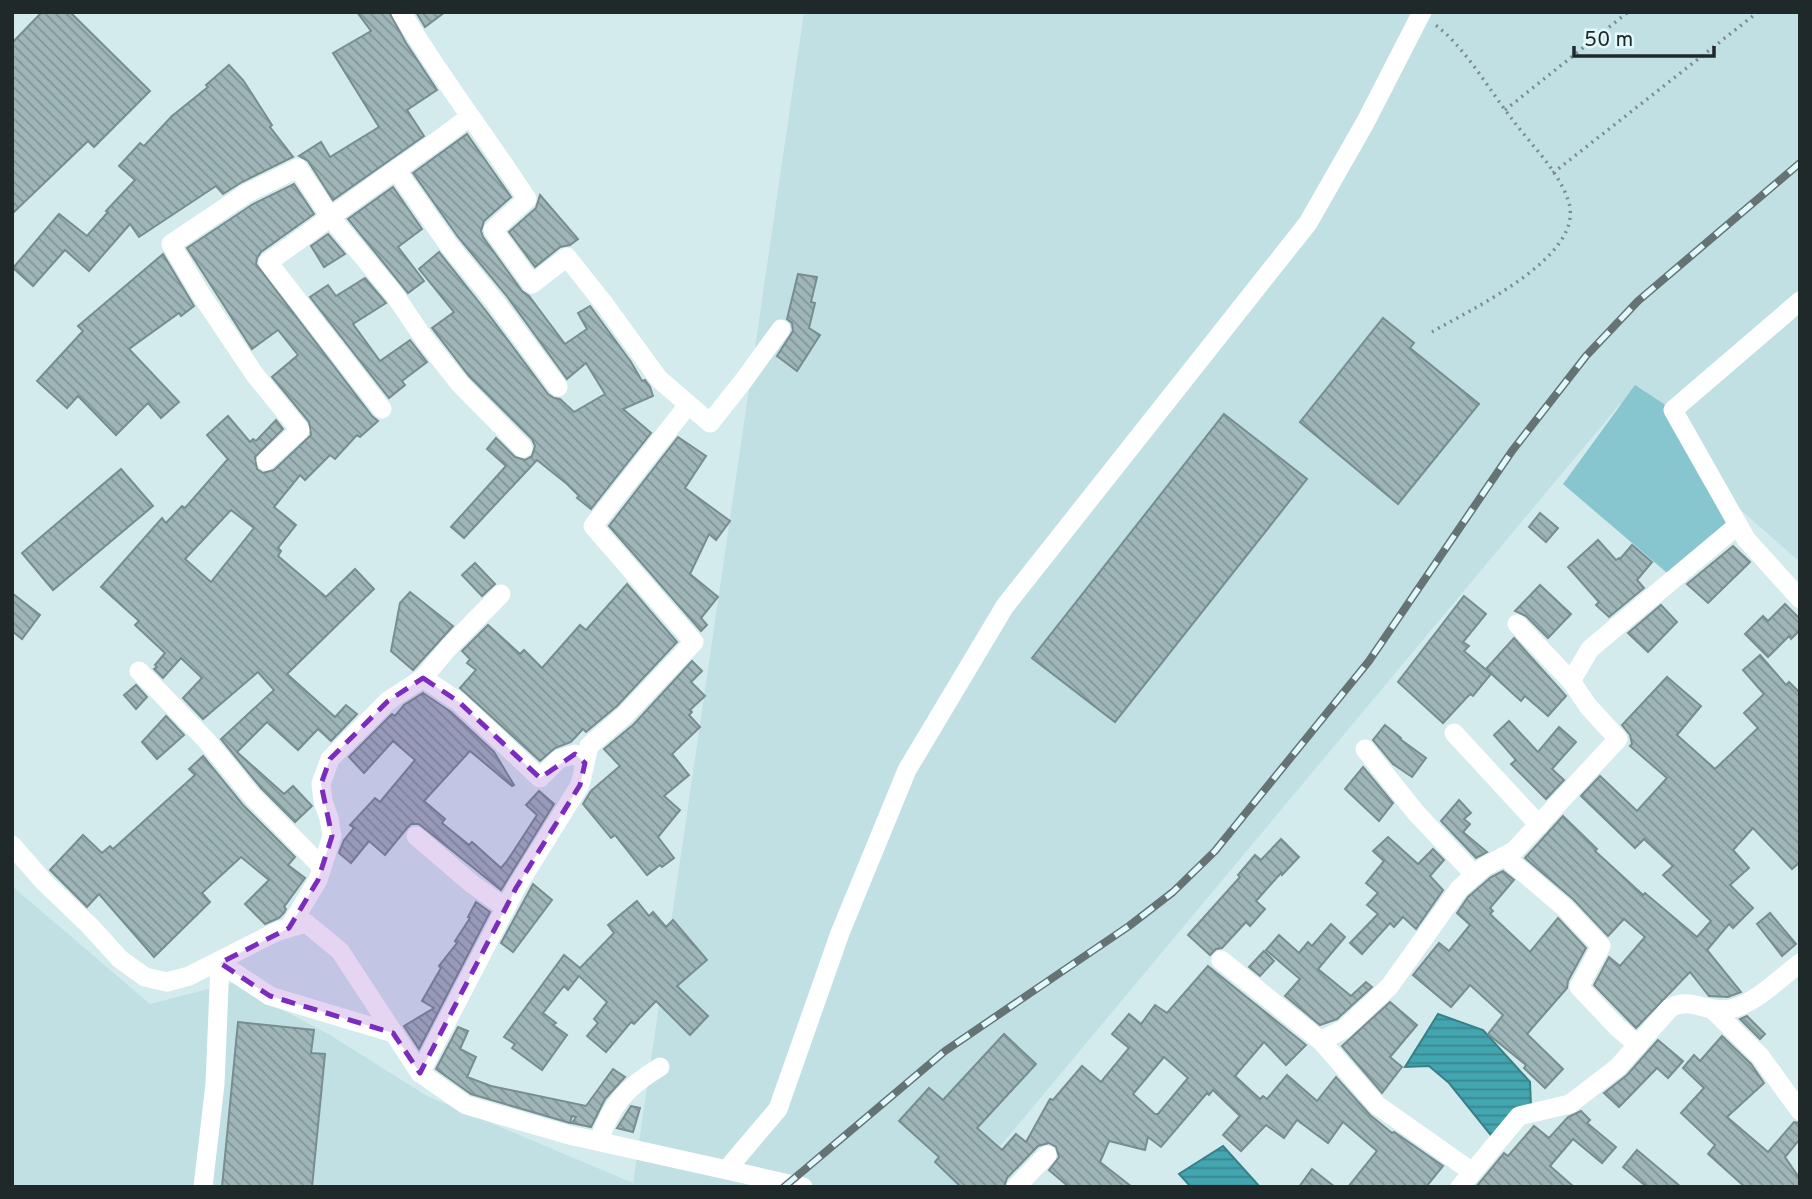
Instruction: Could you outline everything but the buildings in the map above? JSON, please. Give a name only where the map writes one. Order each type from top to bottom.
[{"type":"street","points":[[401,12],[426,54],[494,147],[527,199],[493,230],[532,284],[567,257],[606,305],[659,379],[710,423],[780,329]]},
{"type":"street","points":[[728,1168],[778,1109],[840,933],[907,770],[1005,606],[1308,223],[1365,123],[1422,13]]},
{"type":"street","points":[[382,408],[268,262],[431,148],[470,116]]},
{"type":"street","points":[[265,461],[300,429],[255,375],[170,244],[247,193],[298,168],[331,218],[394,294],[460,384],[523,447]]},
{"type":"street","points":[[396,170],[448,244],[558,387]]},
{"type":"street","points":[[1800,301],[1673,410],[1746,540],[1800,599]]},
{"type":"street","points":[[420,1073],[506,908],[580,785],[589,746],[625,715],[694,642],[593,526],[688,405]]},
{"type":"street","points":[[1571,681],[1590,649],[1738,525]]},
{"type":"street","points":[[289,928],[318,880],[332,836],[321,784],[330,759],[388,701],[423,678],[501,594]]},
{"type":"street","points":[[1321,1041],[1344,1029],[1389,987],[1459,889],[1474,874],[1514,851],[1618,740],[1588,706],[1571,681],[1517,624]]},
{"type":"street","points":[[139,671],[206,740],[251,796],[322,867]]},
{"type":"street","points":[[423,678],[458,702],[540,778],[559,759],[575,754],[585,763]]},
{"type":"street","points":[[1454,733],[1539,825]]},
{"type":"street","points":[[1366,749],[1417,814],[1474,874]]},
{"type":"street","points":[[416,835],[472,884],[506,908]]},
{"type":"street","points":[[12,845],[44,883],[90,926],[120,959],[145,978],[167,982],[189,976],[289,928],[306,923],[340,951],[420,1073],[466,1105],[569,1135],[728,1168],[803,1187]]},
{"type":"street","points":[[1504,856],[1565,908],[1601,946],[1579,987],[1638,1045]]},
{"type":"street","points":[[1221,960],[1321,1041],[1377,1105],[1466,1179],[1519,1116],[1570,1104],[1618,1067],[1670,1008],[1678,1003],[1687,1003],[1714,1011],[1732,1009],[1756,996],[1800,963]]},
{"type":"street","points":[[220,962],[270,996],[393,1033]]},
{"type":"street","points":[[203,1187],[215,1084],[220,962]]},
{"type":"street","points":[[1714,1011],[1760,1056],[1800,1111]]},
{"type":"street","points":[[599,1141],[607,1115],[635,1082],[660,1067]]},
{"type":"street","points":[[1016,1187],[1047,1155]]},
{"type":"path","points":[[1505,110],[1628,12]]},
{"type":"path","points":[[1553,173],[1758,12]]},
{"type":"path","points":[[1422,13],[1442,29],[1505,110],[1553,173],[1570,205],[1568,226],[1553,253],[1521,279],[1432,332]]},
{"type":"highlighted area","points":[[423,678],[459,702],[540,778],[575,754],[585,763],[580,785],[516,888],[420,1073],[393,1033],[270,996],[220,963],[289,928],[318,880],[332,836],[321,784],[330,759],[388,701]]},
{"type":"shaded area","points":[[804,12],[1800,12],[1800,562],[1620,404],[966,1187],[12,1187],[12,886],[150,1004],[232,983],[330,1035],[427,1096],[633,1183]]},
{"type":"shaded area","points":[[1635,385],[1673,410],[1738,525],[1673,578],[1563,484]]},
{"type":"shaded area","points":[[1438,1014],[1483,1030],[1530,1082],[1531,1107],[1494,1139],[1449,1083],[1429,1066],[1405,1067]]},
{"type":"shaded area","points":[[1223,1146],[1260,1187],[1191,1187],[1179,1174]]},
{"type":"railway","points":[[784,1187],[945,1051],[1129,926],[1173,892],[1215,851],[1369,661],[1512,451],[1586,356],[1638,301],[1800,163]]}]
